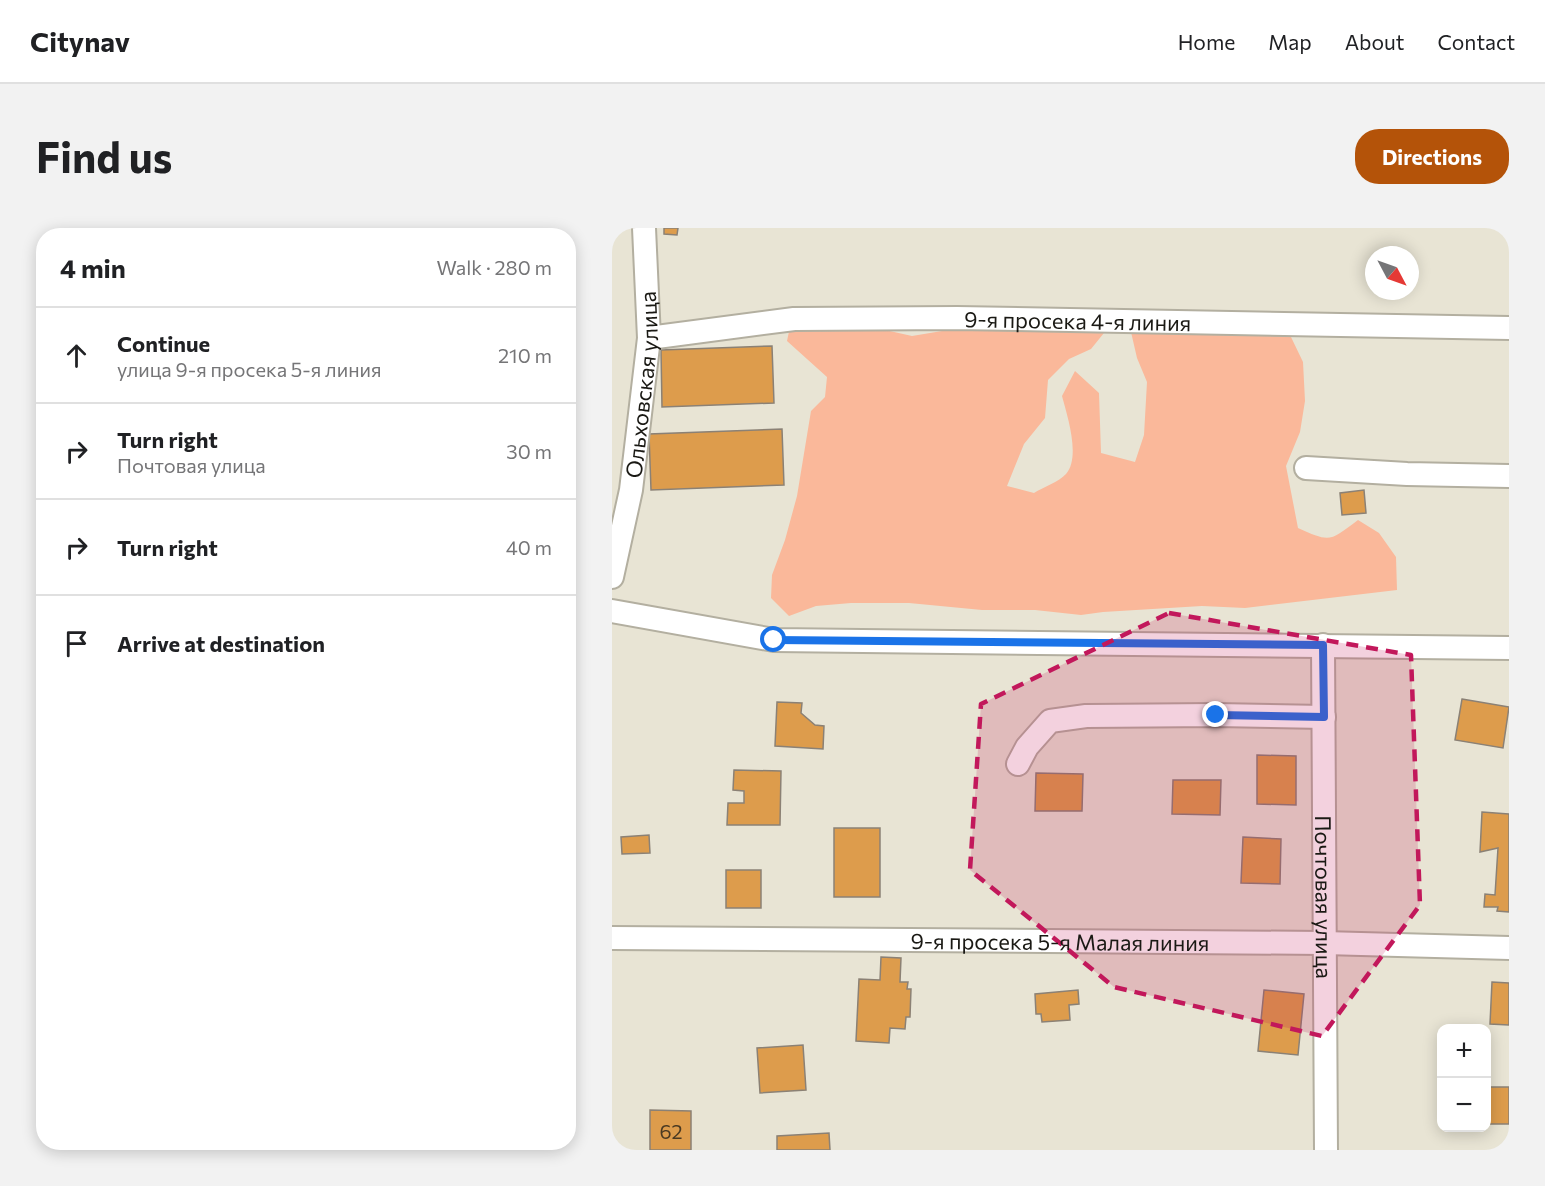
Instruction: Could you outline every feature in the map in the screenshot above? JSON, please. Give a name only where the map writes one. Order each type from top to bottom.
[{"type":"street","name":"Ольховская улица","points":[[612,577],[631,489],[649,338],[644,228]]},
{"type":"street","name":"9-я просека 4-я линия","points":[[649,338],[794,319],[968,318],[1509,328]]},
{"type":"street","points":[[1306,468],[1407,474],[1509,476]]},
{"type":"street","points":[[612,610],[774,640],[1509,648]]},
{"type":"street","name":"Почтовая улица","points":[[1323,645],[1326,1150]]},
{"type":"street","points":[[1018,764],[1027,747],[1050,722],[1077,717],[1216,715],[1324,717]]},
{"type":"street","name":"9-я просека 5-я Малая линия","points":[[612,938],[1324,943],[1509,948]]},
{"type":"highlighted area","points":[[1169,613],[1411,655],[1420,905],[1322,1036],[1114,987],[970,870],[981,704]]},
{"type":"shaded area","points":[[845,321],[912,336],[1033,321],[1108,328],[1091,349],[1069,359],[1048,380],[1045,418],[1024,444],[1007,486],[1034,493],[1063,477],[1070,467],[1072,436],[1062,396],[1075,371],[1099,393],[1101,453],[1135,462],[1144,435],[1147,382],[1137,358],[1131,332],[1272,332],[1291,337],[1303,362],[1305,401],[1300,432],[1286,466],[1298,528],[1317,536],[1330,538],[1358,520],[1379,533],[1396,557],[1397,590],[1245,608],[1202,606],[1081,615],[1035,610],[982,610],[909,603],[851,603],[816,606],[789,616],[771,598],[772,575],[785,540],[797,496],[811,411],[825,397],[827,377],[787,341],[791,322]]},
{"type":"building","points":[[664,228],[678,228],[677,235],[664,234]]},
{"type":"building","points":[[772,346],[774,403],[662,407],[661,350]]},
{"type":"building","points":[[782,429],[784,485],[651,490],[649,434]]},
{"type":"building","points":[[1364,490],[1366,513],[1342,515],[1340,493]]},
{"type":"building","points":[[1462,699],[1509,707],[1503,748],[1455,740]]},
{"type":"building","points":[[777,702],[802,703],[801,713],[815,725],[824,726],[823,749],[775,746]]},
{"type":"building","points":[[1257,755],[1296,756],[1296,805],[1257,804]]},
{"type":"building","points":[[734,770],[781,771],[780,825],[727,825],[728,803],[744,803],[744,791],[733,790]]},
{"type":"building","points":[[1036,773],[1083,774],[1082,811],[1035,811]]},
{"type":"building","points":[[1173,780],[1221,780],[1220,815],[1172,814]]},
{"type":"building","points":[[1482,812],[1509,814],[1509,912],[1497,911],[1498,907],[1484,907],[1485,894],[1495,895],[1498,848],[1480,852]]},
{"type":"building","points":[[834,828],[880,828],[880,897],[834,897]]},
{"type":"building","points":[[649,835],[650,853],[622,854],[621,837]]},
{"type":"building","points":[[1243,837],[1281,839],[1280,884],[1241,883]]},
{"type":"building","points":[[726,870],[761,870],[761,908],[726,908]]},
{"type":"building","points":[[881,957],[901,958],[900,982],[908,982],[907,989],[911,989],[910,1017],[906,1017],[905,1029],[890,1028],[889,1043],[856,1041],[859,979],[880,980]]},
{"type":"building","points":[[1492,982],[1509,983],[1509,1025],[1490,1024]]},
{"type":"building","points":[[1078,990],[1079,1004],[1069,1005],[1070,1020],[1042,1022],[1041,1014],[1036,1014],[1035,994]]},
{"type":"building","points":[[1264,990],[1304,994],[1298,1055],[1258,1051]]},
{"type":"building","points":[[803,1045],[806,1090],[760,1093],[757,1048]]},
{"type":"building","points":[[1491,1087],[1509,1087],[1509,1124],[1491,1124]]},
{"type":"building","points":[[650,1110],[691,1111],[691,1150],[650,1150]]},
{"type":"building","points":[[829,1133],[830,1150],[777,1150],[777,1136]]},
{"type":"route","points":[[774,640],[1323,645],[1324,717],[1216,715]]}]
